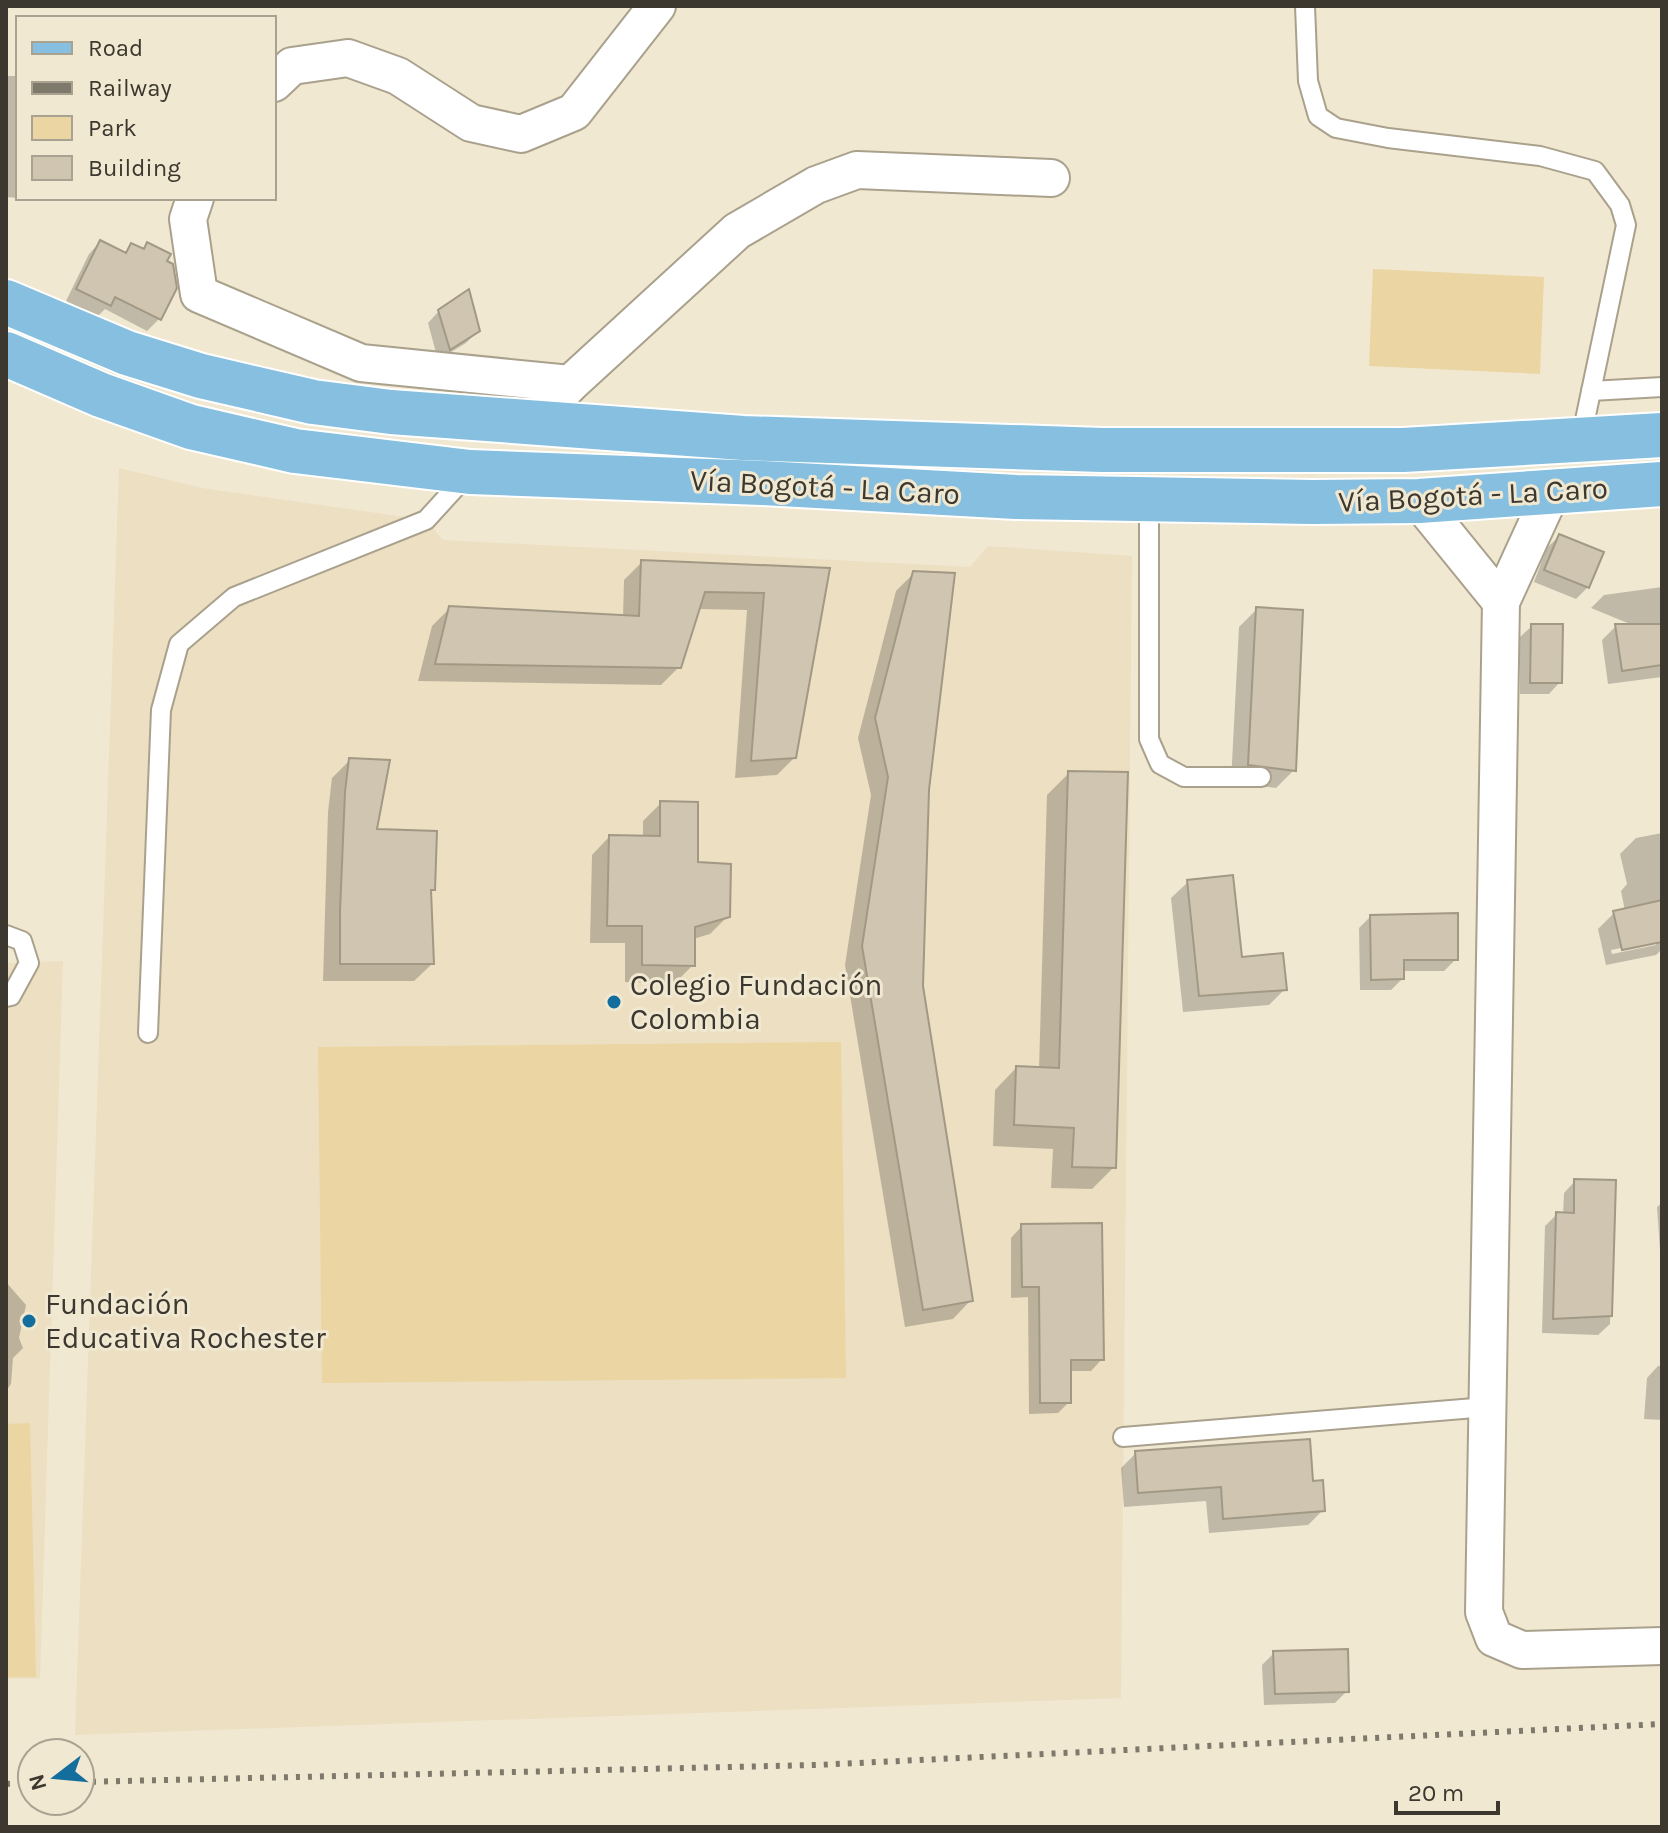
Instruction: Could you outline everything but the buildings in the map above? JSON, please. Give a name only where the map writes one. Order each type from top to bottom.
[{"type":"main road","name":"Vía Bogotá - La Caro","points":[[6,302],[127,353],[267,393],[391,412],[743,438],[1102,450],[1403,450],[1662,435]]},
{"type":"main road","name":"Vía Bogotá - La Caro","points":[[6,354],[101,395],[191,427],[295,451],[470,472],[1016,497],[1312,502],[1419,501],[1662,484]]},
{"type":"street","points":[[276,81],[292,66],[348,58],[398,76],[471,123],[521,134],[574,112],[657,6]]},
{"type":"street","points":[[532,423],[570,384],[737,231],[816,185],[857,170],[1051,178]]},
{"type":"street","points":[[194,200],[188,219],[199,294],[361,363],[570,384]]},
{"type":"street","points":[[1551,493],[1501,602],[1484,1612],[1494,1638],[1522,1650],[1662,1646]]},
{"type":"street","points":[[1419,501],[1501,602]]},
{"type":"lane","points":[[1305,6],[1308,81],[1318,116],[1336,128],[1554,160],[1595,171],[1620,205],[1626,225],[1580,441]]},
{"type":"lane","points":[[1591,391],[1662,387]]},
{"type":"lane","points":[[148,1033],[161,710],[179,644],[234,597],[426,520],[470,472]]},
{"type":"lane","points":[[1149,498],[1149,739],[1160,764],[1184,777],[1261,777]]},
{"type":"lane","points":[[6,935],[22,941],[29,963],[11,996],[6,997]]},
{"type":"lane","points":[[1123,1437],[1487,1407]]},
{"type":"shaded area","name":"Colegio Fundación Colombia","points":[[119,468],[202,488],[426,520],[443,540],[970,567],[988,546],[1132,556],[1121,1698],[75,1735]]},
{"type":"shaded area","name":"Fundación Educativa Rochester","points":[[63,961],[40,1679],[6,1679],[6,963]]},
{"type":"green space","points":[[1373,269],[1544,277],[1540,374],[1369,366]]},
{"type":"green space","points":[[841,1042],[846,1378],[322,1383],[318,1047]]},
{"type":"green space","points":[[30,1423],[36,1677],[6,1677],[6,1424]]},
{"type":"railway","points":[[96,1782],[816,1765],[1662,1724]]},
{"type":"railway","points":[[6,1784],[16,1784]]},
{"type":"place","name":"Colegio Fundación Colombia","points":[[614,1002]]},
{"type":"place","name":"Fundación Educativa Rochester","points":[[29,1321]]}]
